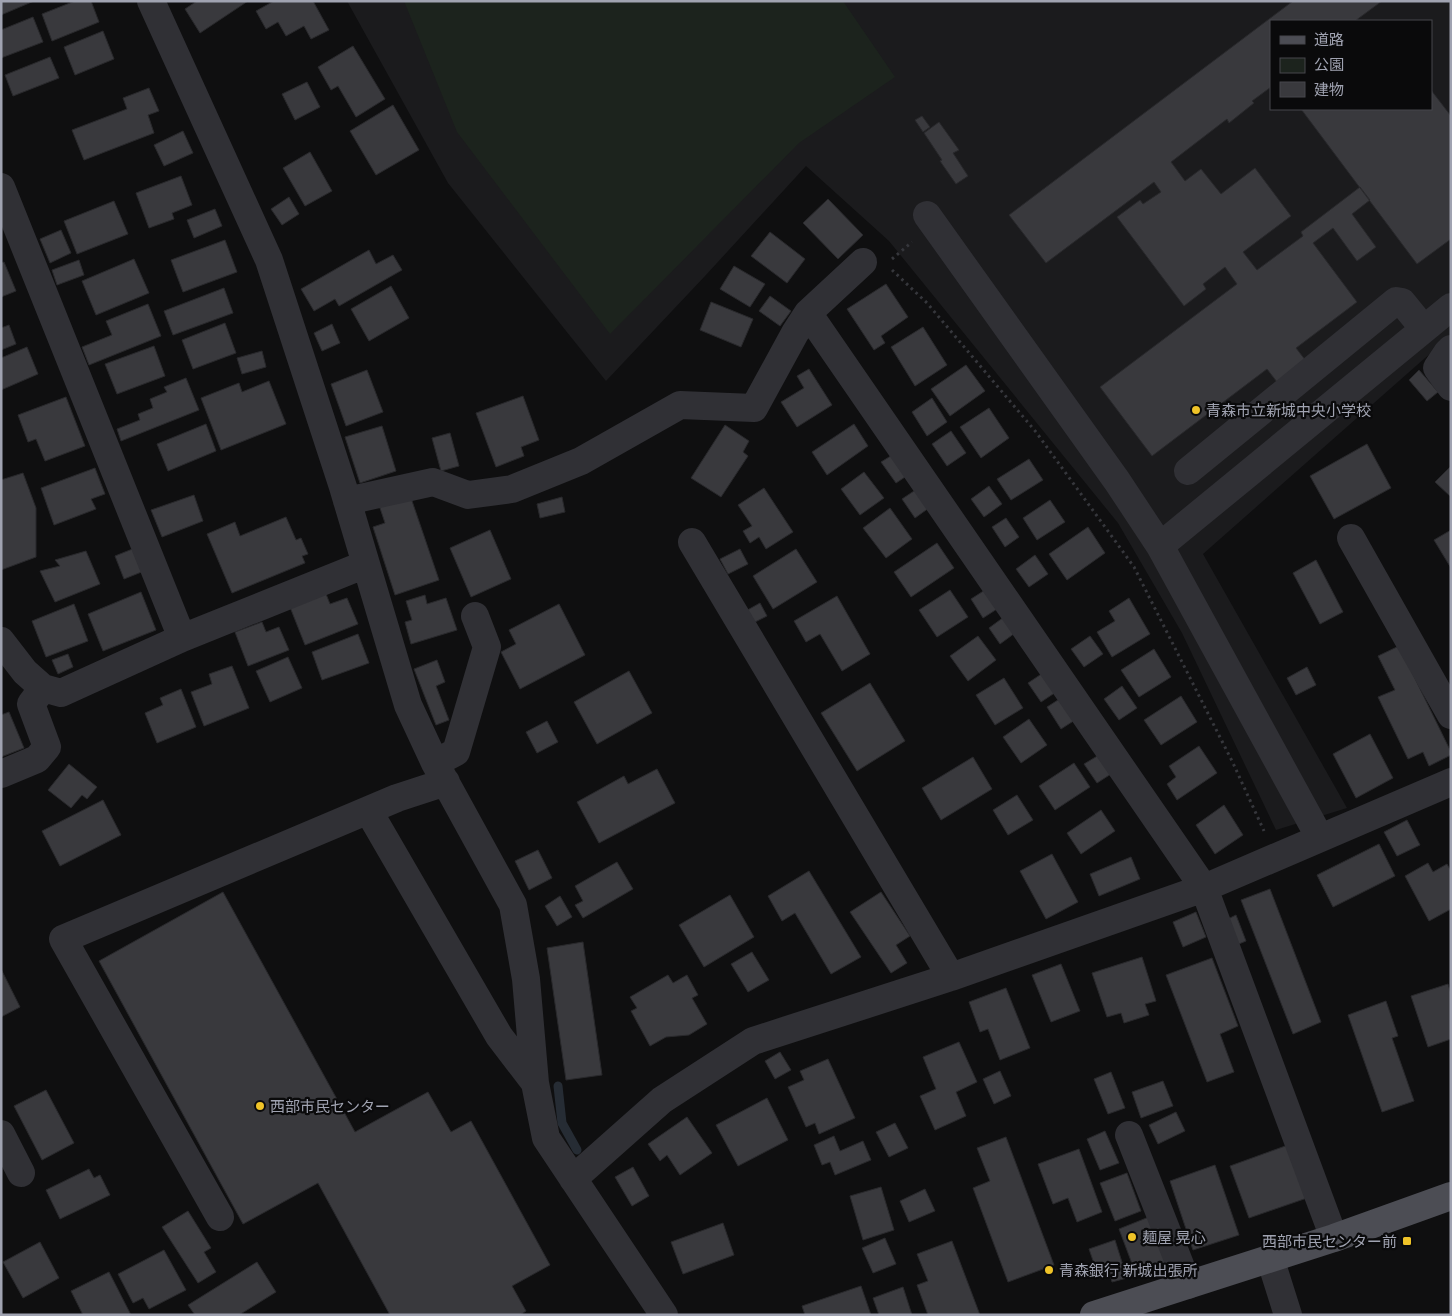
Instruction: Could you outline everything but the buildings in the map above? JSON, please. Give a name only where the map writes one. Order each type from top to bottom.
[{"type":"main road","points":[[1094,1315],[1334,1238],[1451,1196]]},
{"type":"street","points":[[151,1],[269,260],[347,501],[408,705],[440,773],[513,905],[526,979],[535,1083],[546,1138],[664,1315]]},
{"type":"street","points":[[1,188],[182,638]]},
{"type":"street","points":[[927,215],[1117,481],[1160,546],[1320,838]]},
{"type":"street","points":[[347,501],[433,482],[468,495],[512,489],[581,461],[680,405],[754,408],[808,313],[863,262]]},
{"type":"street","points":[[1188,471],[1396,301],[1402,302],[1424,328]]},
{"type":"street","points":[[1160,546],[1451,307]]},
{"type":"street","points":[[808,313],[1204,888],[1334,1238]]},
{"type":"street","points":[[1451,349],[1446,353],[1437,368],[1451,386]]},
{"type":"street","points":[[1351,538],[1451,715]]},
{"type":"street","points":[[692,542],[951,977]]},
{"type":"street","points":[[1,641],[25,672],[43,688],[61,692],[182,638],[366,564]]},
{"type":"street","points":[[220,1218],[63,939],[397,798],[440,773],[456,752],[487,648],[475,616]]},
{"type":"street","points":[[1,774],[37,759],[47,746],[31,704],[43,688]]},
{"type":"street","points":[[573,1180],[662,1100],[753,1041],[951,977],[1204,888],[1451,782]]},
{"type":"street","points":[[368,810],[499,1036],[535,1083]]},
{"type":"street","points":[[1,1134],[21,1173]]},
{"type":"street","points":[[1129,1135],[1188,1285]]},
{"type":"street","points":[[1270,1258],[1288,1315]]},
{"type":"path","points":[[863,262],[886,264],[927,303],[1036,432],[1134,567],[1233,763],[1276,857]]},
{"type":"shaded area","name":"青森市立新城中央小学校","points":[[347,1],[1448,1],[1451,4],[1451,337],[1203,554],[1347,808],[1276,830],[1182,633],[1118,523],[889,241],[806,166],[606,381],[448,183]]},
{"type":"green space","points":[[404,1],[843,1],[895,77],[799,143],[610,334],[457,132]]},
{"type":"waterway","points":[[558,1086],[562,1123],[577,1150]]},
{"type":"place","name":"青森市立新城中央小学校","points":[[1196,410]]},
{"type":"place","name":"西部市民センター","points":[[260,1106]]},
{"type":"place","name":"麺屋 晃心","points":[[1132,1237]]},
{"type":"place","name":"西部市民センター前","points":[[1407,1241]]},
{"type":"place","name":"青森銀行 新城出張所","points":[[1049,1270]]}]
